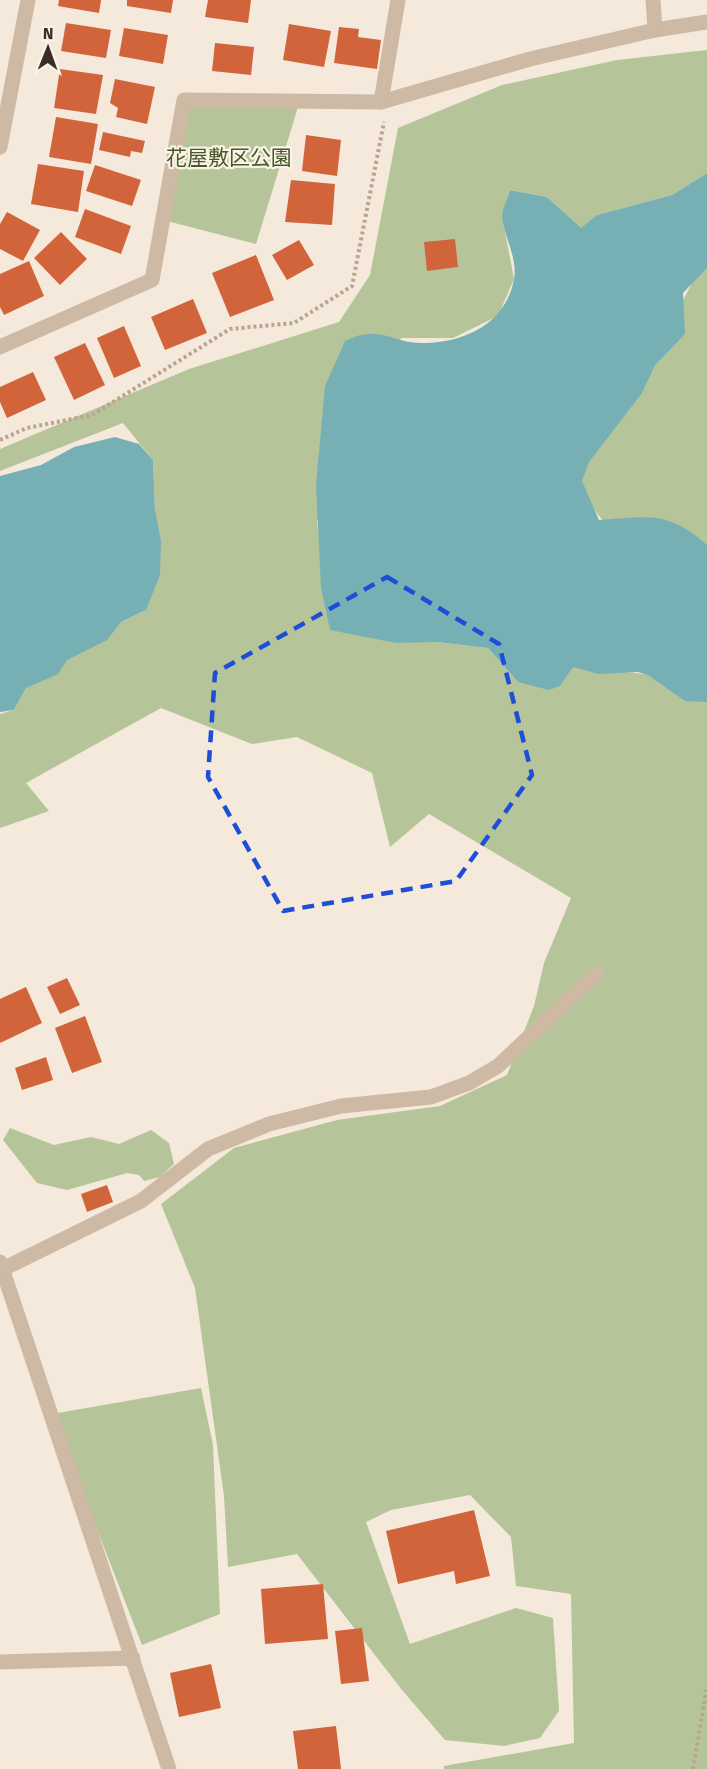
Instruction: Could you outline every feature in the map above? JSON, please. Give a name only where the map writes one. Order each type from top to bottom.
[{"type":"street","points":[[0,147],[28,0]]},
{"type":"street","points":[[383,107],[398,0]]},
{"type":"street","points":[[652,0],[655,30]]},
{"type":"street","points":[[0,347],[152,280],[184,100],[383,107],[530,59],[655,30],[707,22]]},
{"type":"street","points":[[170,1769],[2,1266],[141,1201],[208,1149],[269,1124],[341,1106],[430,1097],[469,1083],[498,1066],[597,973]]},
{"type":"street","points":[[0,1662],[133,1658]]},
{"type":"path","points":[[0,440],[27,428],[92,415],[230,329],[294,323],[352,286],[383,107]]},
{"type":"path","points":[[693,1769],[707,1686]]},
{"type":"highlighted area","points":[[387,577],[499,644],[532,775],[456,881],[283,911],[208,777],[215,673]]},
{"type":"green space","points":[[707,50],[707,173],[672,195],[597,215],[581,229],[547,197],[510,190],[502,216],[514,279],[498,316],[453,338],[401,338],[317,522],[330,630],[488,648],[518,682],[573,667],[707,680],[707,1769],[444,1769],[444,1766],[574,1743],[571,1594],[516,1586],[511,1537],[470,1495],[391,1510],[366,1522],[410,1644],[516,1608],[553,1618],[559,1711],[540,1738],[504,1746],[445,1740],[402,1690],[297,1554],[228,1567],[224,1496],[195,1288],[161,1204],[234,1148],[337,1120],[440,1106],[507,1075],[534,1006],[544,963],[571,898],[429,814],[390,847],[372,773],[297,737],[252,744],[161,708],[26,783],[49,811],[0,828],[0,714],[14,710],[26,688],[121,622],[146,610],[155,510],[153,460],[123,423],[0,471],[0,449],[189,369],[339,322],[370,275],[398,128],[502,85],[617,60]]},
{"type":"green space","name":"花屋敷区公園","points":[[191,101],[298,107],[256,244],[163,220]]},
{"type":"green space","points":[[707,254],[707,618],[638,566],[561,467],[666,333]]},
{"type":"green space","points":[[10,1128],[54,1145],[91,1137],[119,1144],[151,1130],[169,1143],[174,1164],[160,1177],[144,1181],[139,1175],[127,1173],[67,1190],[37,1183],[3,1140]]},
{"type":"green space","points":[[201,1388],[213,1445],[220,1614],[142,1645],[52,1414]]},
{"type":"water","points":[[707,173],[707,268],[683,293],[685,334],[655,365],[642,393],[589,462],[582,481],[599,520],[657,518],[680,526],[707,545],[707,702],[685,701],[648,675],[638,672],[599,674],[573,667],[560,686],[549,690],[518,682],[488,648],[436,642],[396,643],[330,630],[321,588],[316,485],[325,386],[345,341],[357,336],[377,334],[404,341],[440,342],[469,334],[493,318],[510,294],[514,279],[514,264],[502,217],[510,190],[547,197],[581,228],[597,215],[672,195]]},
{"type":"water","points":[[115,437],[139,444],[153,460],[155,510],[161,541],[160,575],[146,610],[121,622],[107,640],[67,660],[58,674],[26,688],[14,710],[0,712],[0,476],[41,465],[74,447]]},
{"type":"building","points":[[59,0],[101,0],[99,13],[58,6]]},
{"type":"building","points":[[127,0],[173,0],[171,13],[127,6]]},
{"type":"building","points":[[208,0],[251,0],[248,23],[205,17]]},
{"type":"building","points":[[66,23],[111,30],[106,58],[61,51]]},
{"type":"building","points":[[289,24],[331,31],[324,67],[283,60]]},
{"type":"building","points":[[339,27],[359,29],[358,37],[381,40],[377,69],[334,63]]},
{"type":"building","points":[[124,28],[168,35],[163,64],[119,56]]},
{"type":"building","points":[[215,43],[254,47],[251,75],[212,71]]},
{"type":"building","points":[[60,69],[103,75],[96,114],[54,108]]},
{"type":"building","points":[[115,79],[155,87],[147,124],[116,117],[118,108],[110,103]]},
{"type":"building","points":[[56,117],[98,124],[91,164],[49,157]]},
{"type":"building","points":[[103,132],[145,141],[142,153],[131,151],[130,157],[99,150]]},
{"type":"building","points":[[306,135],[341,140],[337,176],[302,171]]},
{"type":"building","points":[[38,164],[84,171],[78,212],[31,204]]},
{"type":"building","points":[[95,165],[141,180],[132,206],[86,191]]},
{"type":"building","points":[[291,180],[335,184],[332,225],[285,222]]},
{"type":"building","points":[[85,209],[131,226],[121,254],[75,237]]},
{"type":"building","points":[[7,212],[40,230],[23,261],[0,249],[0,224]]},
{"type":"building","points":[[61,232],[87,259],[60,285],[34,258]]},
{"type":"building","points":[[455,239],[458,267],[427,271],[424,242]]},
{"type":"building","points":[[299,240],[314,265],[287,280],[272,255]]},
{"type":"building","points":[[256,255],[274,300],[230,317],[212,273]]},
{"type":"building","points":[[29,261],[44,296],[4,315],[0,307],[0,274]]},
{"type":"building","points":[[193,299],[207,333],[165,350],[151,317]]},
{"type":"building","points":[[124,326],[141,366],[114,378],[97,338]]},
{"type":"building","points":[[85,343],[105,385],[74,400],[54,357]]},
{"type":"building","points":[[33,372],[46,400],[7,418],[0,402],[0,387]]},
{"type":"building","points":[[67,978],[80,1005],[60,1014],[47,987]]},
{"type":"building","points":[[26,987],[42,1023],[0,1043],[0,999]]},
{"type":"building","points":[[85,1016],[102,1062],[72,1073],[55,1028]]},
{"type":"building","points":[[46,1057],[53,1080],[22,1090],[15,1068]]},
{"type":"building","points":[[107,1185],[113,1202],[87,1212],[81,1194]]},
{"type":"building","points":[[474,1510],[490,1576],[456,1584],[454,1571],[398,1584],[386,1531]]},
{"type":"building","points":[[323,1584],[328,1639],[265,1644],[261,1589]]},
{"type":"building","points":[[362,1628],[369,1681],[341,1684],[335,1631]]},
{"type":"building","points":[[211,1664],[221,1708],[179,1717],[170,1673]]},
{"type":"building","points":[[336,1726],[341,1769],[298,1769],[293,1731]]}]
